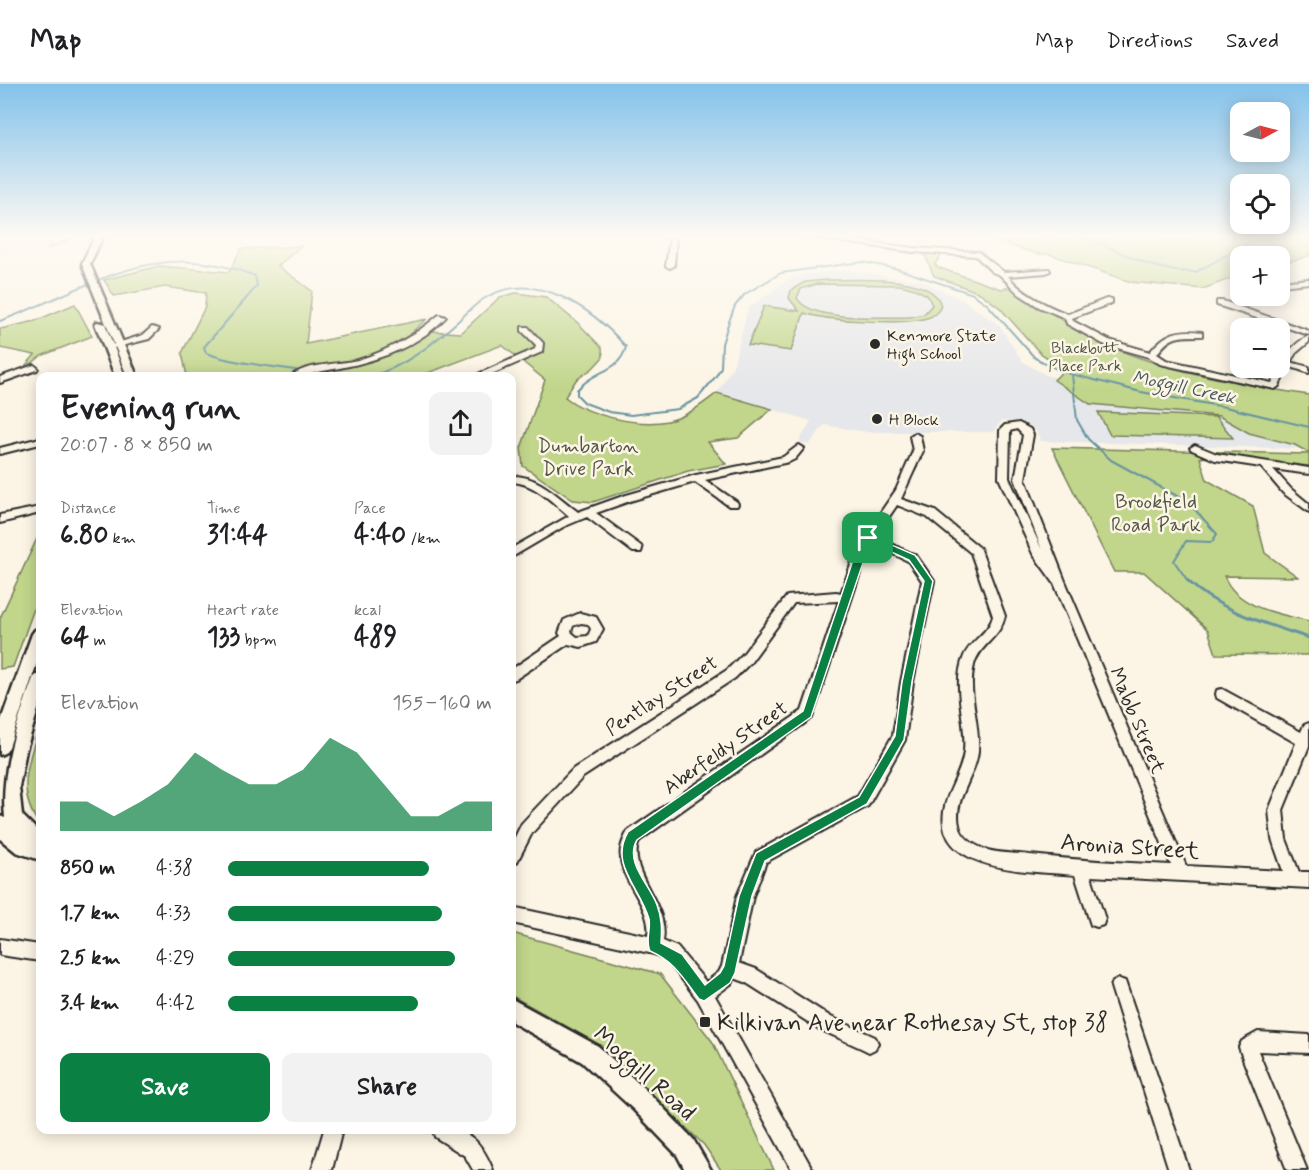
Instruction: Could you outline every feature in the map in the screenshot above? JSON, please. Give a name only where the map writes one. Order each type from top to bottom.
[{"type":"main road","points":[[91,287],[114,346],[130,372]]},
{"type":"main road","points":[[114,346],[119,372]]},
{"type":"main road","points":[[0,747],[36,646]]},
{"type":"main road","points":[[36,697],[9,774],[8,790],[9,805],[15,821],[36,840]]},
{"type":"main road","points":[[0,825],[15,843],[26,849],[36,850]]},
{"type":"main road","name":"Moggill Road","points":[[516,1012],[590,1054],[642,1102],[685,1147],[699,1170]]},
{"type":"street","points":[[1014,287],[1056,313],[1068,317],[1108,301]]},
{"type":"street","points":[[1220,303],[1309,335],[1290,356]]},
{"type":"street","points":[[306,372],[369,360],[428,330],[442,317]]},
{"type":"street","points":[[1068,317],[1070,322],[1106,342],[1152,355],[1163,362],[1190,370],[1270,386],[1277,385],[1280,378]]},
{"type":"street","points":[[114,346],[146,337],[155,329]]},
{"type":"street","points":[[493,372],[539,350],[540,345],[525,329]]},
{"type":"street","points":[[1152,355],[1165,338],[1176,334],[1199,334]]},
{"type":"street","points":[[1290,364],[1309,370]]},
{"type":"street","points":[[0,380],[34,368]]},
{"type":"street","name":"Mabb Street","points":[[1059,581],[1038,554],[1004,478],[1005,430],[1008,427],[1024,428],[1028,435],[1020,479],[1059,581],[1182,874]]},
{"type":"street","name":"Aberfeldy Street","points":[[654,946],[656,922],[651,906],[627,860],[627,845],[633,836],[807,714],[862,545],[902,491],[918,451],[915,436]]},
{"type":"street","points":[[0,451],[36,442]]},
{"type":"street","points":[[516,551],[576,516],[696,478],[786,460],[792,457],[799,448]]},
{"type":"street","points":[[1196,448],[1215,457],[1309,471]]},
{"type":"street","points":[[1263,463],[1287,491],[1309,509]]},
{"type":"street","points":[[516,478],[529,481],[576,516]]},
{"type":"street","points":[[696,478],[733,504]]},
{"type":"street","name":"Aronia Street","points":[[895,500],[931,514],[976,551],[999,616],[993,630],[975,648],[968,662],[966,684],[971,753],[953,805],[950,821],[955,836],[970,850],[989,858],[1081,868],[1302,879]]},
{"type":"street","points":[[0,519],[36,511]]},
{"type":"street","points":[[588,512],[637,549]]},
{"type":"street","points":[[704,994],[725,978],[730,968],[745,896],[761,857],[863,801],[900,736],[907,682],[928,581],[912,558],[868,538]]},
{"type":"street","name":"Pentlay Street","points":[[516,849],[527,828],[579,772],[731,674],[747,658],[791,599],[836,596],[844,598]]},
{"type":"street","points":[[516,672],[568,638]]},
{"type":"street","points":[[19,696],[36,689]]},
{"type":"street","points":[[1222,694],[1306,735],[1276,810],[1279,839],[1302,879]]},
{"type":"street","points":[[1081,868],[1097,919]]},
{"type":"street","points":[[516,916],[654,946],[671,953],[704,994],[803,1170]]},
{"type":"street","points":[[0,947],[36,952]]},
{"type":"street","points":[[730,968],[750,975],[825,1023],[869,1043]]},
{"type":"street","points":[[1119,987],[1179,1170]]},
{"type":"street","points":[[1297,1170],[1248,1047],[1258,1041],[1309,1044]]},
{"type":"street","points":[[322,1170],[332,1134]]},
{"type":"street","points":[[448,1134],[472,1149],[483,1170]]},
{"type":"shaded area","name":"Kenmore State High School","points":[[778,287],[934,287],[965,301],[1000,326],[1023,362],[1046,375],[1131,398],[1229,412],[1309,449],[1041,441],[1035,429],[1021,421],[1001,421],[993,432],[867,432],[824,425],[809,445],[799,442],[811,421],[717,393],[733,366],[748,308]]},
{"type":"green space","name":"Dumbarton Drive Park","points":[[108,287],[306,287],[312,291],[306,344],[427,319],[414,330],[421,331],[423,335],[430,331],[461,333],[500,297],[516,293],[546,297],[579,324],[602,348],[603,357],[593,368],[576,380],[565,397],[587,410],[629,421],[668,421],[694,410],[717,393],[772,409],[738,438],[708,442],[726,464],[688,471],[593,502],[573,500],[523,466],[521,448],[545,380],[502,345],[431,372],[186,372],[182,353],[205,307],[206,293],[165,287],[114,296]]},
{"type":"green space","points":[[797,287],[808,287],[801,289],[797,298],[805,306],[816,311],[848,317],[909,317],[924,314],[932,305],[927,295],[906,287],[924,288],[935,295],[941,306],[934,315],[929,317],[884,322],[847,320],[804,313],[791,351],[748,345],[764,306],[799,311],[789,298],[791,290]]},
{"type":"green space","name":"Blackbutt Place Park","points":[[963,287],[994,287],[1001,289],[1011,287],[1057,317],[1105,344],[1152,362],[1205,376],[1309,395],[1309,453],[1295,445],[1249,433],[1219,416],[1090,404],[1054,380],[1065,369],[1040,353],[1000,308],[980,293]]},
{"type":"green space","points":[[1179,287],[1209,287],[1203,289]]},
{"type":"green space","points":[[75,304],[92,336],[41,356],[24,367],[35,355],[0,348],[0,329],[35,321]]},
{"type":"green space","points":[[1098,412],[1216,417],[1233,438],[1110,435]]},
{"type":"green space","name":"Brookfield Road Park","points":[[1052,448],[1309,454],[1309,466],[1217,456],[1200,458],[1207,480],[1253,506],[1265,553],[1298,577],[1224,576],[1230,587],[1239,596],[1260,608],[1309,621],[1309,655],[1216,654],[1208,630],[1144,572],[1114,572]]},
{"type":"green space","points":[[36,541],[36,603],[13,667],[0,669],[0,618]]},
{"type":"green space","points":[[36,738],[36,819],[32,813],[26,788],[29,763]]},
{"type":"green space","points":[[516,934],[660,974],[712,1041],[774,1170],[721,1170],[704,1145],[602,1046],[516,998]]},
{"type":"waterway","name":"Moggill Creek","points":[[0,321],[83,287]]},
{"type":"waterway","name":"Moggill Creek","points":[[256,287],[204,347],[206,353],[235,361],[309,372]]},
{"type":"waterway","name":"Moggill Creek","points":[[385,372],[418,354],[485,298],[504,290],[524,288],[543,290],[580,307],[597,319],[626,347],[618,362],[591,378],[577,390],[577,395],[585,403],[609,412],[631,415],[678,409],[698,398],[716,376],[721,367],[722,344],[735,306],[745,294],[758,287]]},
{"type":"waterway","name":"Moggill Creek","points":[[951,287],[973,294],[987,304],[1035,358],[1063,372],[1141,392],[1225,407],[1309,427]]},
{"type":"waterway","points":[[1072,375],[1077,420],[1088,439],[1111,460],[1188,502],[1217,534],[1212,542],[1186,541],[1174,561],[1188,581]]},
{"type":"waterway","points":[[1188,581],[1200,591],[1229,608],[1260,622],[1309,638]]},
{"type":"place","name":"Kenmore State High School","points":[[875,344]]},
{"type":"place","name":"H Block","points":[[877,419]]},
{"type":"place","name":"Kilkivan Ave near Rothesay St, stop 38","points":[[705,1022]]},
{"type":"route","points":[[868,538],[912,558],[928,581],[928,590],[907,682],[900,736],[863,801],[761,857],[745,896],[730,968],[725,978],[704,994],[685,967],[671,953],[654,946],[656,922],[651,906],[627,860],[627,845],[633,836],[807,714],[862,545],[868,538]]}]
